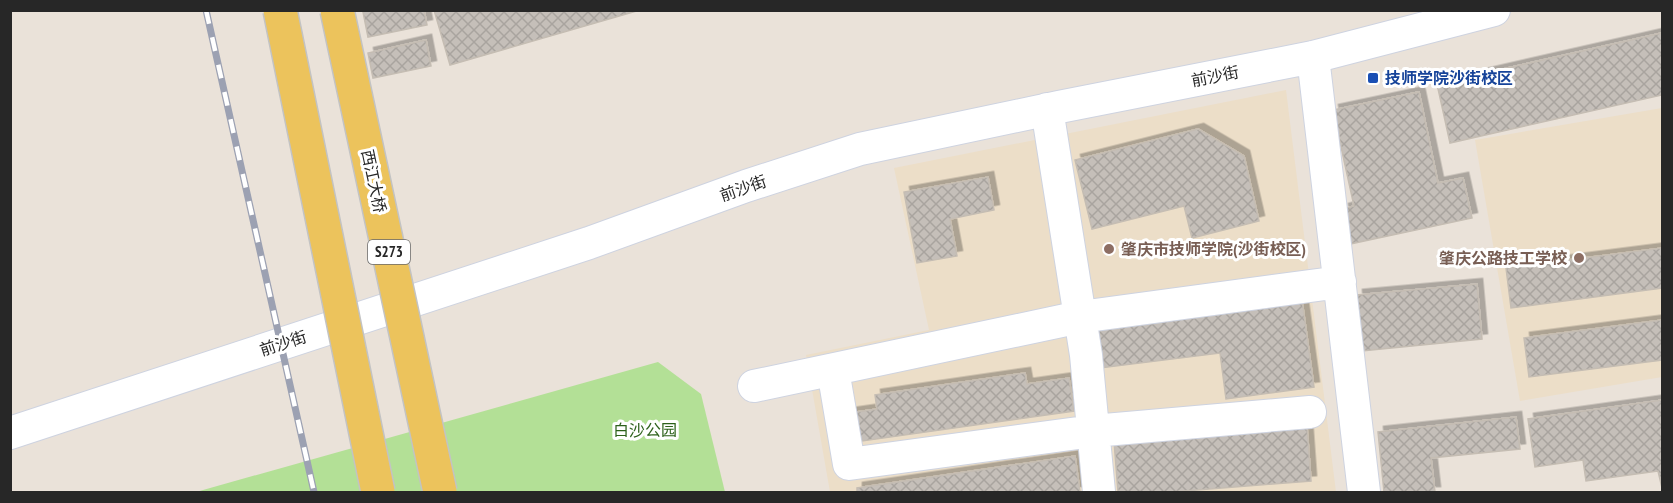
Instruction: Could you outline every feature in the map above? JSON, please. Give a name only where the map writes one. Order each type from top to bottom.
[{"type":"main road","points":[[280,10],[378,492]]},
{"type":"main road","name":"西江大桥","points":[[337,10],[441,492]]},
{"type":"street","name":"前沙街","points":[[10,433],[589,243],[746,186],[860,149],[1047,109],[1313,57],[1494,10]]},
{"type":"street","points":[[1313,57],[1364,492]]},
{"type":"street","points":[[1047,109],[1080,317],[1099,492]]},
{"type":"street","points":[[754,386],[1080,317],[1341,282]]},
{"type":"street","points":[[833,369],[849,464],[1093,431],[1310,412]]},
{"type":"shaded area","name":"肇庆市技师学院(沙街校区)","points":[[1286,90],[1336,492],[830,492],[806,355],[929,330],[894,168]]},
{"type":"shaded area","name":"肇庆公路技工学校","points":[[1662,108],[1662,377],[1520,401],[1475,140]]},
{"type":"green space","name":"白沙公园","points":[[658,362],[701,394],[725,492],[196,492]]},
{"type":"building","points":[[369,10],[424,10],[427,25],[368,37],[363,12]]},
{"type":"building","points":[[434,10],[640,10],[450,65]]},
{"type":"building","points":[[1662,33],[1662,95],[1450,143],[1437,84]]},
{"type":"building","points":[[426,40],[431,66],[373,78],[368,53]]},
{"type":"building","points":[[1419,92],[1438,183],[1463,178],[1472,218],[1350,244],[1343,209],[1354,206],[1333,110]]},
{"type":"building","points":[[1198,129],[1244,156],[1259,221],[1192,238],[1184,206],[1092,229],[1075,160]]},
{"type":"building","points":[[988,177],[994,210],[950,219],[957,256],[917,263],[904,192]]},
{"type":"building","points":[[1662,248],[1662,288],[1511,308],[1506,268]]},
{"type":"building","points":[[1477,284],[1482,339],[1362,351],[1357,295]]},
{"type":"building","points":[[1302,300],[1314,387],[1226,399],[1220,353],[1100,368],[1095,328]]},
{"type":"building","points":[[1662,320],[1662,360],[1529,377],[1524,338]]},
{"type":"building","points":[[1025,373],[1027,384],[1069,378],[1074,411],[855,442],[850,413],[877,409],[875,395]]},
{"type":"building","points":[[1662,400],[1662,488],[1658,471],[1586,481],[1583,460],[1535,467],[1528,419]]},
{"type":"building","points":[[1516,417],[1520,449],[1431,458],[1435,492],[1384,492],[1378,432]]},
{"type":"building","points":[[1307,426],[1311,481],[1172,492],[1118,492],[1114,441]]},
{"type":"building","points":[[1075,456],[1080,492],[857,492],[857,488]]},
{"type":"railway","points":[[206,10],[314,492]]},
{"type":"place","name":"技师学院沙街校区","points":[[1373,78]]},
{"type":"place","name":"肇庆市技师学院(沙街校区)","points":[[1109,249]]},
{"type":"place","name":"肇庆公路技工学校","points":[[1579,258]]}]
